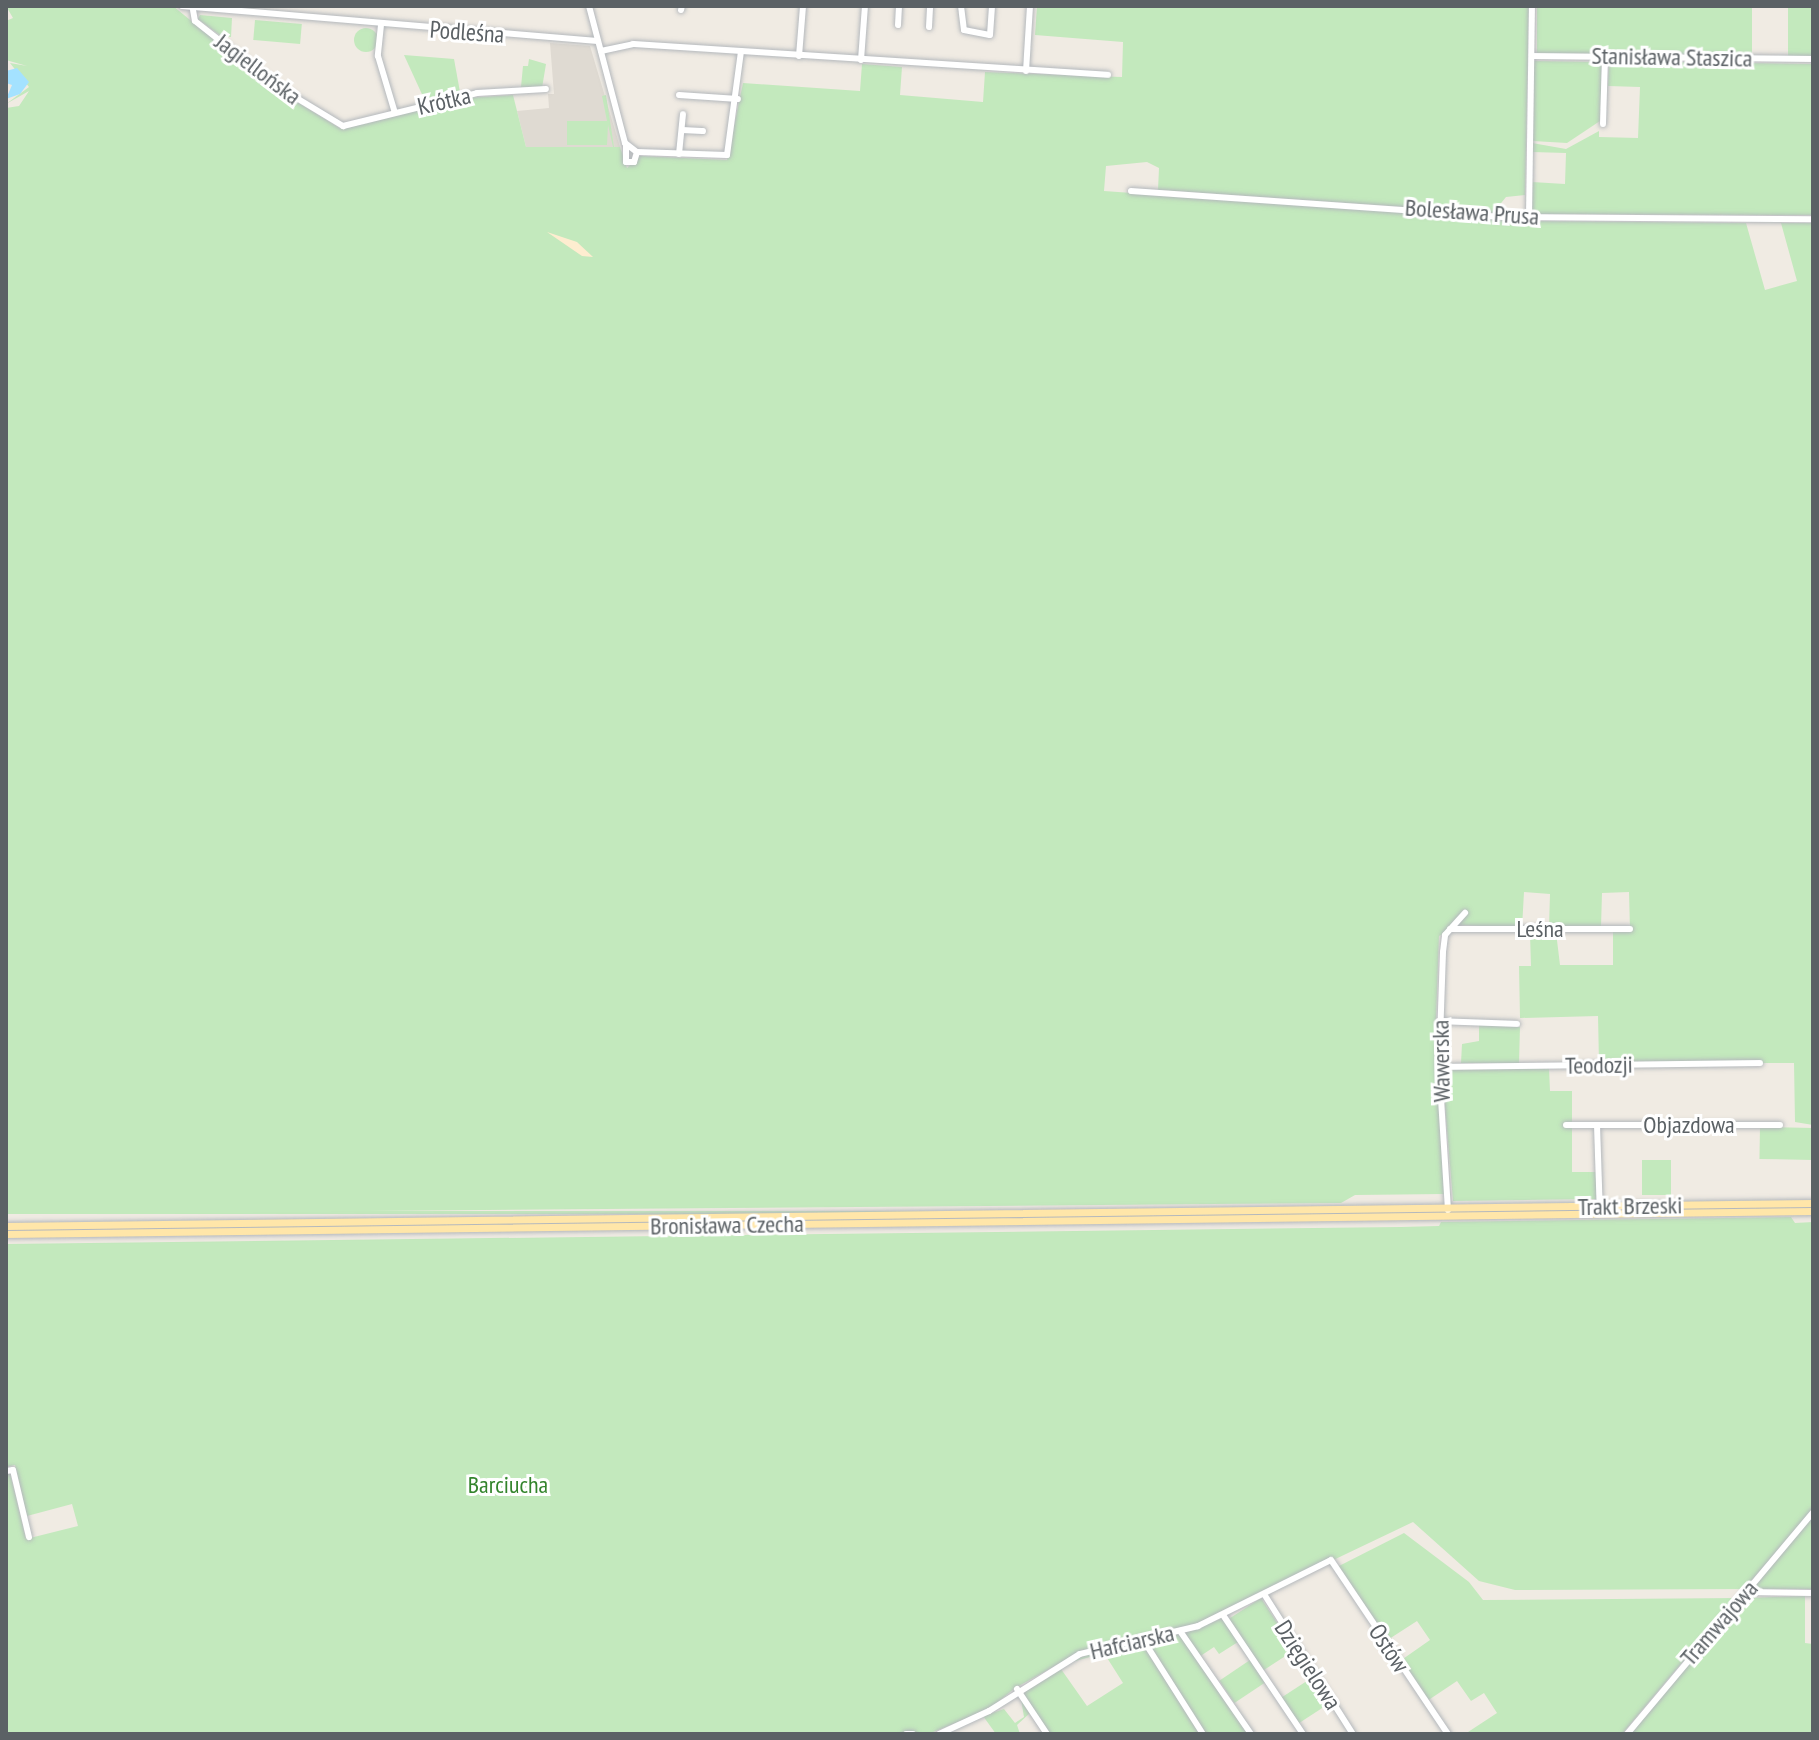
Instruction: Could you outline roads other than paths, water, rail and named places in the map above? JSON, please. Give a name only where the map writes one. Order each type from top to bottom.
[{"type":"main road","name":"Trakt Brzeski","points":[[1600,1210],[1813,1203]]},
{"type":"main road","name":"Trakt Brzeski","points":[[1448,1212],[1813,1211]]},
{"type":"main road","name":"Bronisława Czecha","points":[[6,1226],[1448,1212]]},
{"type":"main road","name":"Bronisława Czecha","points":[[6,1234],[1448,1212]]},
{"type":"street","name":"Jagiellońska","points":[[182,6],[193,10],[195,21],[280,88],[343,126]]},
{"type":"street","points":[[589,6],[626,145],[626,162],[634,162],[637,152]]},
{"type":"street","points":[[799,56],[803,6]]},
{"type":"street","points":[[861,60],[865,6]]},
{"type":"street","points":[[898,25],[899,6]]},
{"type":"street","points":[[929,27],[930,6]]},
{"type":"street","points":[[961,6],[964,30],[990,35],[992,6]]},
{"type":"street","points":[[1026,71],[1030,6]]},
{"type":"street","points":[[1529,217],[1532,6]]},
{"type":"street","name":"Podleśna","points":[[193,10],[598,41]]},
{"type":"street","points":[[381,25],[378,56],[395,113]]},
{"type":"street","points":[[601,51],[633,44],[1108,75]]},
{"type":"street","points":[[626,145],[637,152],[726,156],[738,99],[741,51]]},
{"type":"street","name":"Stanisława Staszica","points":[[1532,56],[1813,59]]},
{"type":"street","points":[[1603,124],[1605,57]]},
{"type":"street","name":"Krótka","points":[[343,126],[477,93],[546,89]]},
{"type":"street","points":[[679,95],[738,99]]},
{"type":"street","points":[[679,154],[683,114]]},
{"type":"street","points":[[682,130],[703,131]]},
{"type":"street","name":"Bolesława Prusa","points":[[1131,191],[1529,217],[1813,219]]},
{"type":"street","points":[[1450,929],[1465,913]]},
{"type":"street","name":"Leśna","points":[[1450,929],[1630,929]]},
{"type":"street","name":"Wawerska","points":[[1448,1212],[1439,1021],[1444,942],[1450,929]]},
{"type":"street","points":[[1439,1021],[1517,1024]]},
{"type":"street","name":"Teodozji","points":[[1439,1067],[1760,1063]]},
{"type":"street","name":"Objazdowa","points":[[1566,1125],[1780,1125]]},
{"type":"street","points":[[1597,1125],[1600,1210]]},
{"type":"street","points":[[9,1471],[29,1537]]},
{"type":"street","name":"Tramwajowa","points":[[1627,1734],[1813,1512]]},
{"type":"street","name":"Hafciarska","points":[[939,1734],[958,1726],[1080,1654],[1180,1631],[1223,1615],[1331,1560]]},
{"type":"street","name":"Ostów","points":[[1331,1560],[1448,1734]]},
{"type":"street","points":[[1745,1592],[1813,1593]]},
{"type":"street","name":"Dzięgielowa","points":[[1264,1594],[1353,1734]]},
{"type":"street","points":[[1223,1615],[1303,1734]]},
{"type":"street","points":[[1180,1631],[1251,1734]]},
{"type":"street","points":[[1142,1638],[1203,1734]]},
{"type":"street","points":[[1017,1689],[1047,1734]]},
{"type":"street","points":[[958,1726],[962,1734]]},
{"type":"street","points":[[906,1734],[913,1734]]},
{"type":"water","points":[[17,68],[29,82],[20,94],[6,99],[12,85],[6,83],[6,71]]},
{"type":"park label","name":"Barciucha","points":[[508,1485]]}]
